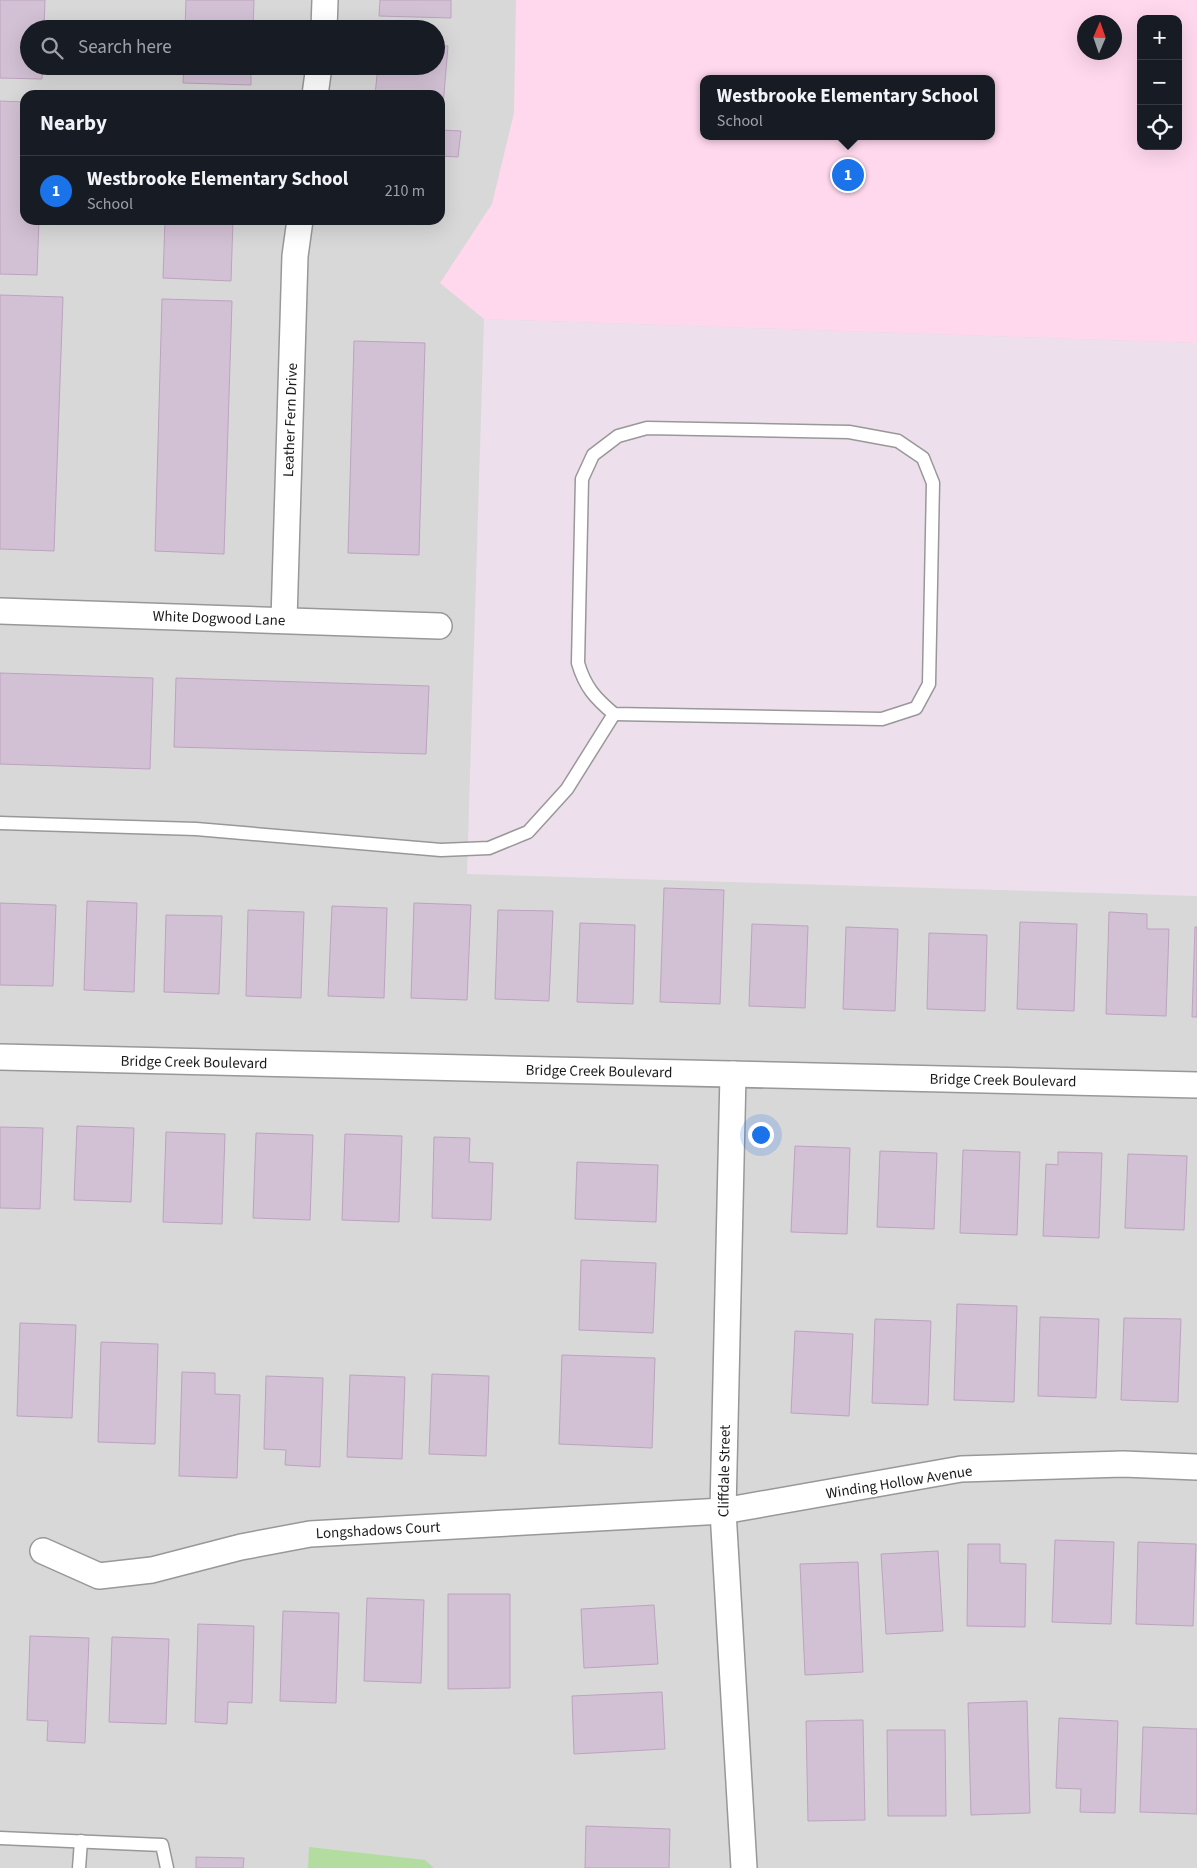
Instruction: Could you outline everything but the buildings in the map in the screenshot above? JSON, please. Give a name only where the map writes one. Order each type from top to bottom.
[{"type":"street","points":[[324,20],[325,0]]},
{"type":"street","points":[[317,90],[318,75]]},
{"type":"street","name":"Leather Fern Drive","points":[[284,620],[295,256],[299,225]]},
{"type":"street","name":"White Dogwood Lane","points":[[0,611],[439,626]]},
{"type":"street","name":"Bridge Creek Boulevard","points":[[0,1057],[1197,1085]]},
{"type":"street","name":"Cliffdale Street","points":[[733,1074],[723,1511],[744,1868]]},
{"type":"street","name":"Winding Hollow Avenue","points":[[723,1511],[962,1470],[1124,1464],[1197,1467]]},
{"type":"street","name":"Longshadows Court","points":[[43,1551],[99,1576],[152,1570],[241,1547],[310,1534],[723,1511]]},
{"type":"lane","points":[[647,428],[849,432],[898,441],[923,458],[933,483],[929,684],[916,708],[882,719],[614,714],[596,698],[583,680],[578,663],[582,479],[593,455],[618,436],[647,428]]},
{"type":"lane","points":[[0,822],[196,829],[441,850],[489,848],[528,832],[567,789],[614,714]]},
{"type":"lane","points":[[0,1838],[162,1845],[167,1868]]},
{"type":"lane","points":[[79,1868],[81,1842]]},
{"type":"shaded area","points":[[0,0],[1197,0],[1197,343],[484,319],[467,874],[1197,896],[1197,1868],[0,1868]]},
{"type":"shaded area","points":[[516,0],[1197,0],[1197,343],[484,319],[440,283],[492,204],[514,113]]},
{"type":"shaded area","points":[[309,1847],[425,1860],[434,1868],[308,1868]]},
{"type":"place","name":"Westbrooke Elementary School","points":[[848,175]]}]
